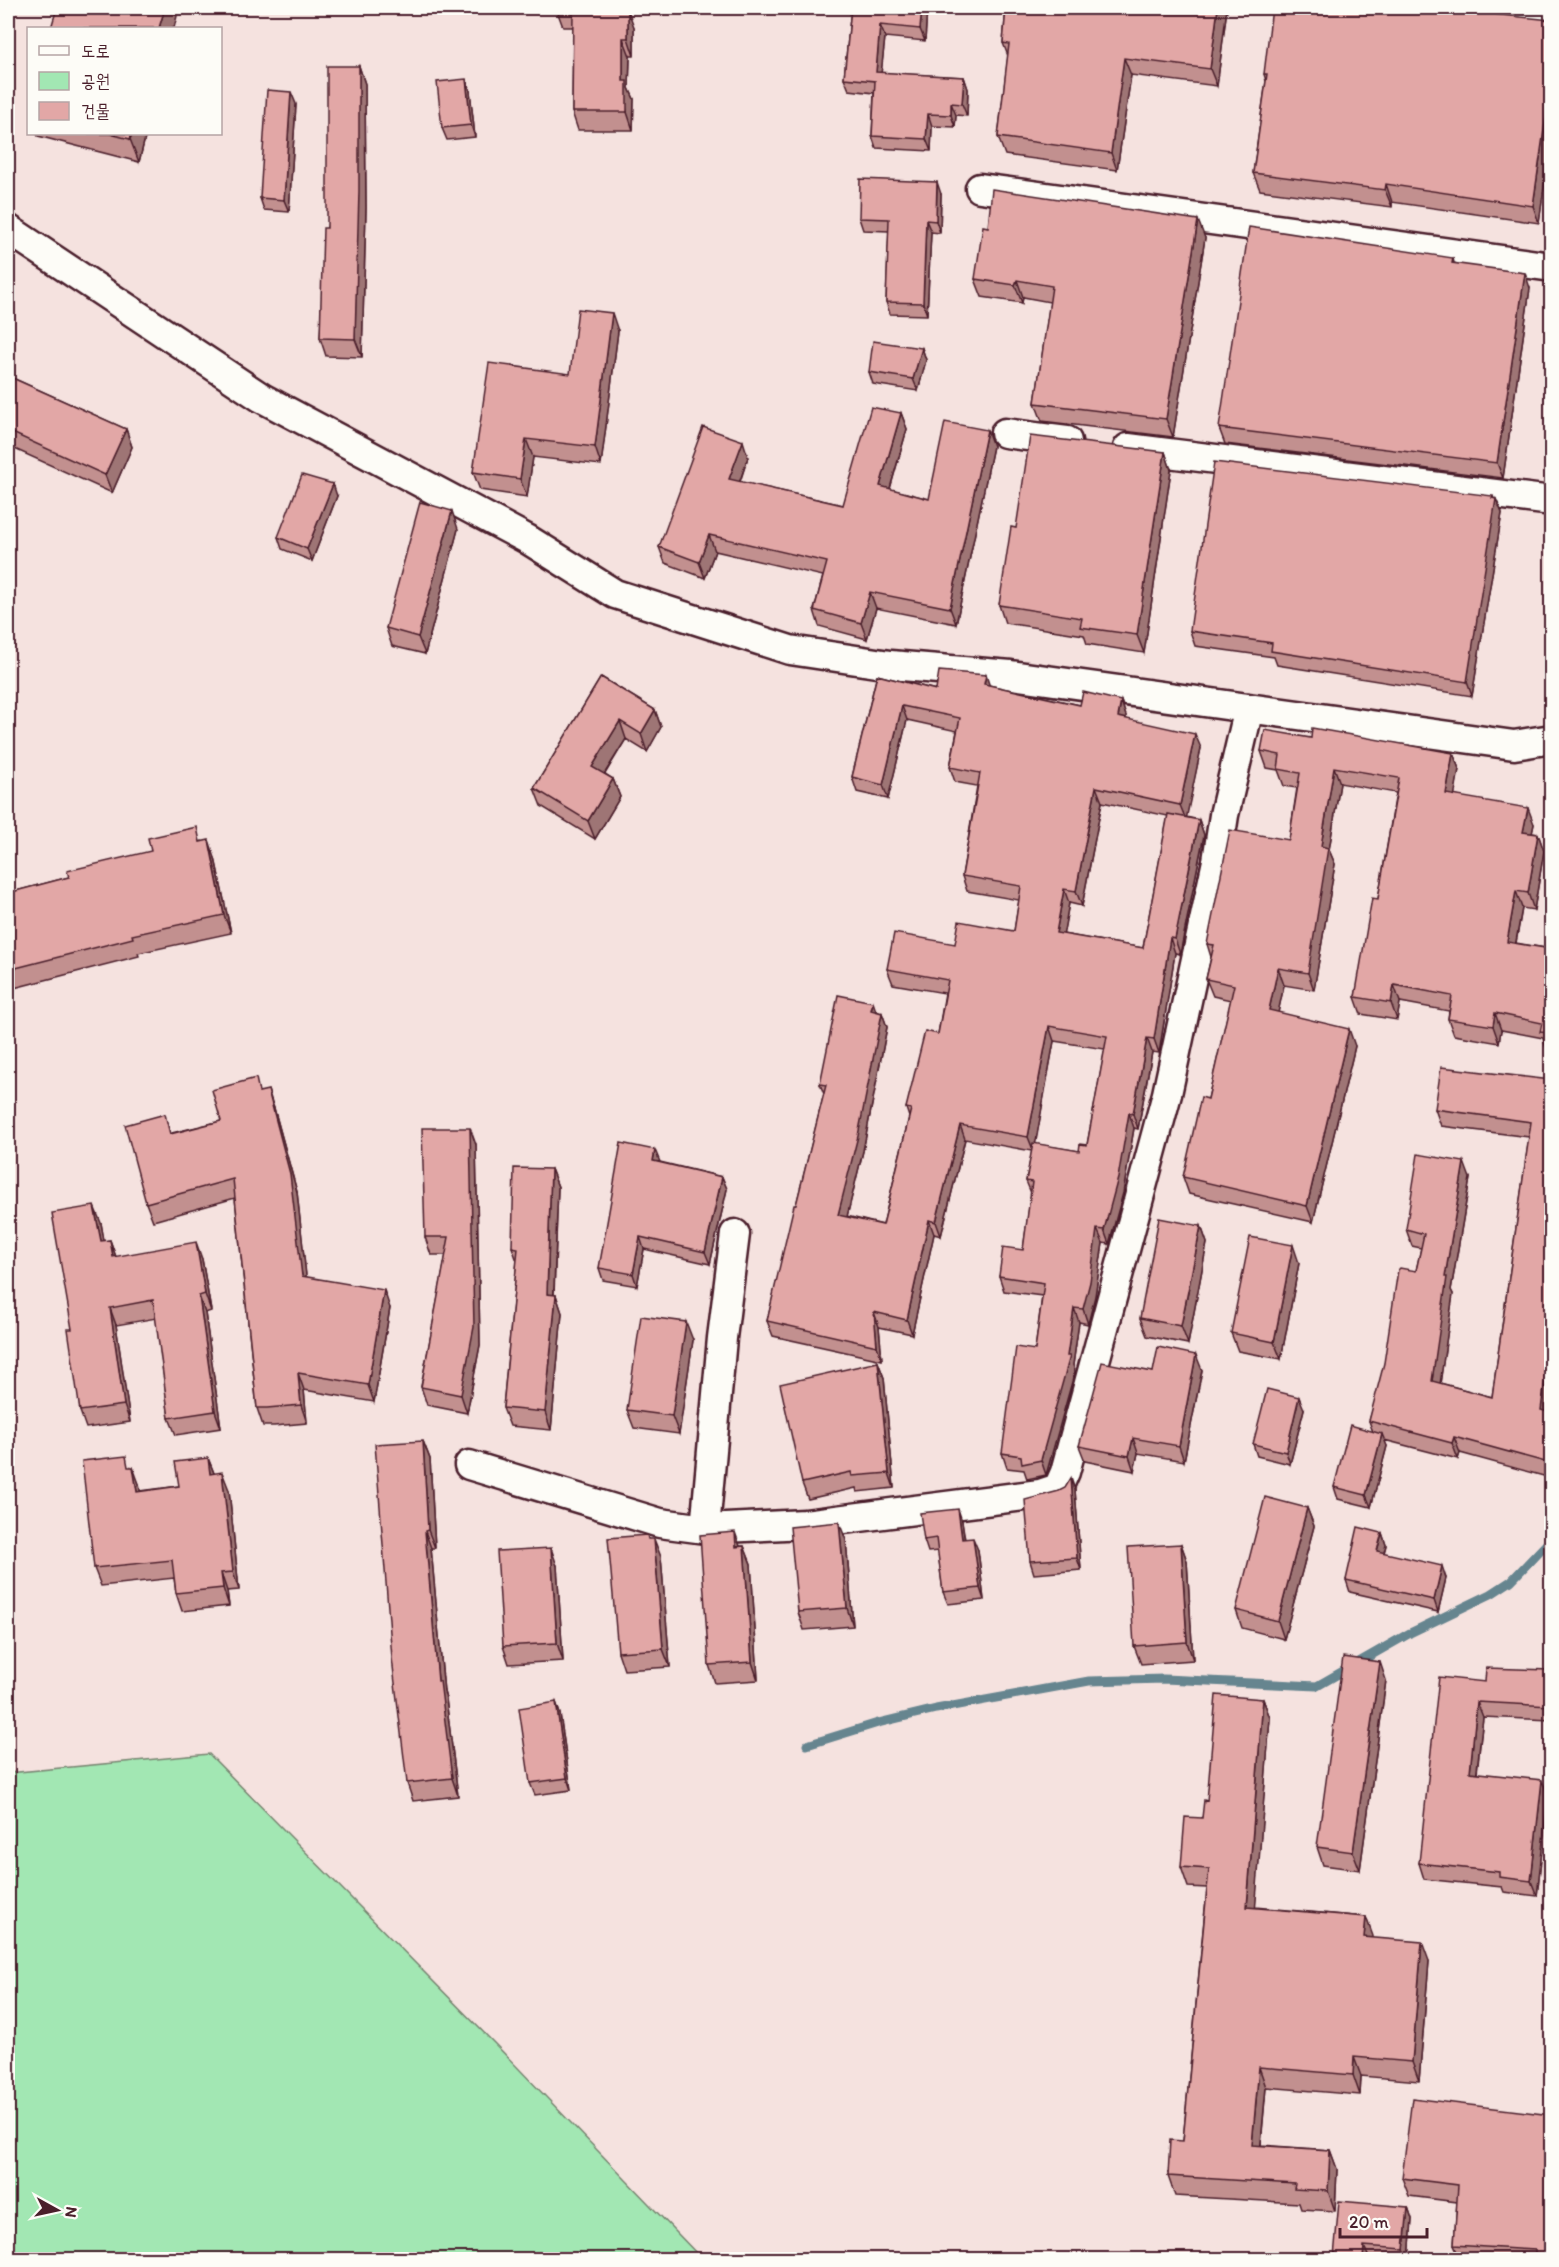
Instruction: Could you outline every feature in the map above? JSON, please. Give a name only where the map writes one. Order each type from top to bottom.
[{"type":"street","points":[[1434,8],[1551,20]]},
{"type":"street","points":[[980,188],[1551,267]]},
{"type":"street","points":[[8,229],[262,398],[526,539],[615,594],[790,650],[890,665],[1011,675],[1514,745],[1551,739]]},
{"type":"street","points":[[1005,433],[1551,501]]},
{"type":"street","points":[[469,1465],[660,1523],[705,1529],[805,1524],[1040,1494],[1058,1488],[1065,1472],[1167,1094],[1217,861],[1224,815],[1249,708]]},
{"type":"street","points":[[705,1529],[722,1338],[735,1234]]},
{"type":"green space","points":[[209,1754],[495,2044],[702,2259],[8,2259],[8,1773]]},
{"type":"building","points":[[57,8],[165,8],[159,27],[51,27]]},
{"type":"building","points":[[556,8],[628,10],[628,38],[623,38],[623,81],[627,81],[627,112],[572,112],[573,9]]},
{"type":"building","points":[[851,8],[922,8],[920,29],[880,25],[876,72],[964,77],[962,104],[951,103],[951,115],[928,114],[926,139],[872,136],[875,81],[844,78]]},
{"type":"building","points":[[1006,8],[1218,8],[1210,69],[1124,58],[1111,153],[998,137],[1009,44],[1003,43]]},
{"type":"building","points":[[1272,8],[1433,8],[1551,20],[1551,102],[1548,102],[1533,206],[1386,184],[1385,190],[1253,173],[1267,74],[1264,74]]},
{"type":"building","points":[[327,66],[359,66],[359,191],[355,339],[320,338],[323,228],[327,228]]},
{"type":"building","points":[[466,79],[471,125],[442,128],[437,82]]},
{"type":"building","points":[[267,90],[291,92],[284,200],[260,198]]},
{"type":"building","points":[[114,135],[132,135],[130,139]]},
{"type":"building","points":[[860,179],[937,182],[936,221],[926,220],[923,303],[886,302],[889,219],[859,218]]},
{"type":"building","points":[[992,189],[1198,220],[1166,419],[1035,403],[1052,286],[1017,280],[1015,285],[975,279],[983,226],[988,227]]},
{"type":"building","points":[[1249,227],[1453,258],[1452,263],[1525,273],[1497,463],[1219,428]]},
{"type":"building","points":[[578,309],[612,313],[595,447],[526,439],[520,479],[473,472],[489,363],[570,374]]},
{"type":"building","points":[[873,341],[922,348],[913,379],[869,372]]},
{"type":"building","points":[[8,376],[126,429],[105,475],[8,431]]},
{"type":"building","points":[[871,407],[901,413],[880,486],[929,499],[945,422],[987,430],[950,608],[870,592],[861,623],[814,610],[827,562],[709,535],[699,562],[659,547],[703,427],[743,441],[729,479],[843,505]]},
{"type":"building","points":[[1030,436],[1165,452],[1137,635],[1080,627],[1082,618],[999,605],[1011,527],[1016,528]]},
{"type":"building","points":[[1214,462],[1493,496],[1492,498],[1496,499],[1467,682],[1271,651],[1272,643],[1190,631]]},
{"type":"building","points":[[302,475],[333,484],[307,549],[278,537]]},
{"type":"building","points":[[420,502],[452,511],[418,637],[386,628]]},
{"type":"building","points":[[939,671],[986,675],[984,684],[1080,705],[1083,692],[1121,701],[1118,717],[1195,734],[1180,805],[1096,787],[1076,891],[1064,889],[1056,933],[1143,948],[1168,814],[1199,820],[1175,939],[1170,938],[1154,1039],[1147,1038],[1133,1114],[1129,1113],[1118,1178],[1104,1230],[1097,1229],[1090,1282],[1083,1309],[1074,1308],[1067,1356],[1070,1356],[1041,1460],[1022,1464],[1021,1456],[1002,1453],[1016,1347],[1035,1350],[1044,1283],[999,1276],[1003,1247],[1023,1250],[1032,1182],[1026,1181],[1033,1143],[1079,1151],[1080,1144],[1087,1145],[1107,1036],[1049,1026],[1028,1137],[960,1125],[936,1222],[929,1220],[907,1320],[874,1312],[877,1346],[767,1321],[794,1205],[796,1205],[826,1085],[820,1084],[838,995],[873,1002],[871,1010],[882,1013],[858,1136],[838,1215],[883,1225],[911,1109],[906,1108],[925,1031],[938,1034],[948,980],[887,969],[894,933],[955,944],[959,921],[1014,931],[1021,886],[962,876],[980,773],[950,767],[960,718],[902,706],[883,785],[852,777],[877,675],[936,690]]},
{"type":"building","points":[[601,677],[655,710],[641,734],[620,721],[592,767],[613,779],[588,821],[534,788]]},
{"type":"building","points":[[1312,728],[1453,753],[1446,794],[1528,808],[1523,832],[1538,834],[1528,893],[1516,891],[1507,942],[1551,949],[1551,1033],[1540,1032],[1542,1023],[1495,1013],[1493,1026],[1448,1019],[1452,996],[1394,985],[1391,1003],[1355,997],[1372,898],[1378,899],[1399,778],[1334,767],[1321,846],[1328,848],[1308,973],[1278,968],[1269,1010],[1349,1029],[1307,1206],[1183,1177],[1201,1097],[1208,1099],[1234,985],[1206,979],[1214,945],[1207,944],[1230,830],[1289,840],[1300,773],[1278,769],[1280,755],[1261,751],[1265,730],[1311,738]]},
{"type":"building","points":[[197,827],[200,842],[209,840],[224,915],[132,935],[133,938],[8,970],[8,893],[69,877],[67,871],[151,851],[148,838]]},
{"type":"building","points":[[1441,1067],[1551,1080],[1551,1333],[1541,1410],[1551,1413],[1549,1463],[1454,1437],[1452,1443],[1369,1421],[1384,1363],[1398,1270],[1400,1268],[1416,1271],[1424,1234],[1406,1229],[1418,1154],[1464,1162],[1445,1277],[1447,1277],[1432,1381],[1492,1397],[1531,1122],[1435,1109]]},
{"type":"building","points":[[256,1078],[259,1092],[268,1090],[290,1174],[302,1276],[384,1290],[368,1385],[298,1373],[301,1405],[267,1408],[257,1408],[233,1179],[146,1203],[125,1125],[165,1114],[170,1134],[221,1121],[212,1090]]},
{"type":"building","points":[[422,1128],[470,1128],[474,1327],[461,1395],[421,1387],[449,1237],[425,1237]]},
{"type":"building","points":[[621,1143],[655,1150],[653,1161],[722,1177],[705,1252],[640,1237],[633,1274],[599,1268]]},
{"type":"building","points":[[514,1168],[551,1169],[547,1294],[556,1295],[545,1412],[503,1408],[518,1248],[512,1247]]},
{"type":"building","points":[[94,1206],[101,1241],[110,1240],[113,1257],[196,1242],[205,1294],[199,1296],[215,1411],[169,1418],[153,1300],[110,1308],[124,1405],[80,1411],[68,1329],[72,1329],[52,1213]]},
{"type":"building","points":[[1159,1218],[1201,1226],[1181,1326],[1140,1318]]},
{"type":"building","points":[[1250,1237],[1293,1245],[1274,1342],[1231,1333]]},
{"type":"building","points":[[641,1316],[686,1322],[672,1416],[627,1410]]},
{"type":"building","points":[[1158,1347],[1196,1355],[1179,1446],[1133,1438],[1129,1456],[1079,1446],[1102,1362],[1153,1372]]},
{"type":"building","points":[[878,1362],[889,1473],[852,1476],[851,1472],[802,1483],[780,1384]]},
{"type":"building","points":[[1267,1389],[1299,1397],[1286,1452],[1253,1444]]},
{"type":"building","points":[[1350,1425],[1382,1434],[1366,1495],[1334,1487]]},
{"type":"building","points":[[423,1441],[428,1530],[425,1531],[438,1681],[440,1681],[452,1778],[407,1783],[392,1658],[375,1444]]},
{"type":"building","points":[[126,1456],[128,1467],[133,1467],[137,1492],[179,1486],[175,1462],[208,1458],[210,1474],[222,1472],[233,1572],[221,1573],[223,1588],[176,1593],[172,1560],[94,1568],[82,1461]]},
{"type":"building","points":[[1071,1478],[1077,1558],[1030,1561],[1025,1500],[1059,1491],[1065,1488]]},
{"type":"building","points":[[1265,1497],[1307,1508],[1278,1621],[1236,1610]]},
{"type":"building","points":[[958,1509],[962,1539],[973,1538],[980,1588],[943,1592],[936,1538],[924,1540],[920,1513]]},
{"type":"building","points":[[839,1522],[847,1608],[798,1612],[790,1527]]},
{"type":"building","points":[[1358,1527],[1382,1533],[1377,1551],[1442,1566],[1434,1600],[1346,1580]]},
{"type":"building","points":[[735,1532],[736,1547],[744,1546],[752,1662],[709,1665],[700,1535]]},
{"type":"building","points":[[647,1535],[648,1539],[654,1539],[663,1649],[618,1652],[608,1538]]},
{"type":"building","points":[[1181,1544],[1187,1642],[1134,1646],[1128,1547]]},
{"type":"building","points":[[551,1548],[557,1643],[503,1646],[497,1551]]},
{"type":"building","points":[[1343,1657],[1380,1662],[1353,1852],[1317,1847]]},
{"type":"building","points":[[1486,1668],[1551,1670],[1551,1706],[1477,1702],[1470,1772],[1542,1780],[1531,1881],[1499,1877],[1499,1872],[1419,1863],[1439,1677],[1485,1682]]},
{"type":"building","points":[[1216,1695],[1263,1699],[1247,1907],[1366,1917],[1364,1937],[1422,1942],[1412,2062],[1354,2057],[1353,2075],[1259,2067],[1252,2145],[1330,2150],[1328,2191],[1294,2189],[1295,2184],[1168,2176],[1170,2140],[1183,2141],[1209,1869],[1181,1867],[1185,1817],[1202,1818],[1204,1800],[1207,1801]]},
{"type":"building","points":[[556,1702],[567,1778],[530,1783],[519,1708]]},
{"type":"building","points":[[1412,2098],[1551,2115],[1551,2256],[1535,2254],[1535,2250],[1454,2245],[1458,2185],[1402,2178]]},
{"type":"building","points":[[1339,2201],[1408,2207],[1404,2249],[1364,2246],[1363,2259],[1334,2257]]},
{"type":"waterway","points":[[807,1745],[878,1723],[936,1709],[1089,1681],[1164,1679],[1317,1686],[1410,1633],[1491,1594],[1511,1581],[1552,1538]]}]
